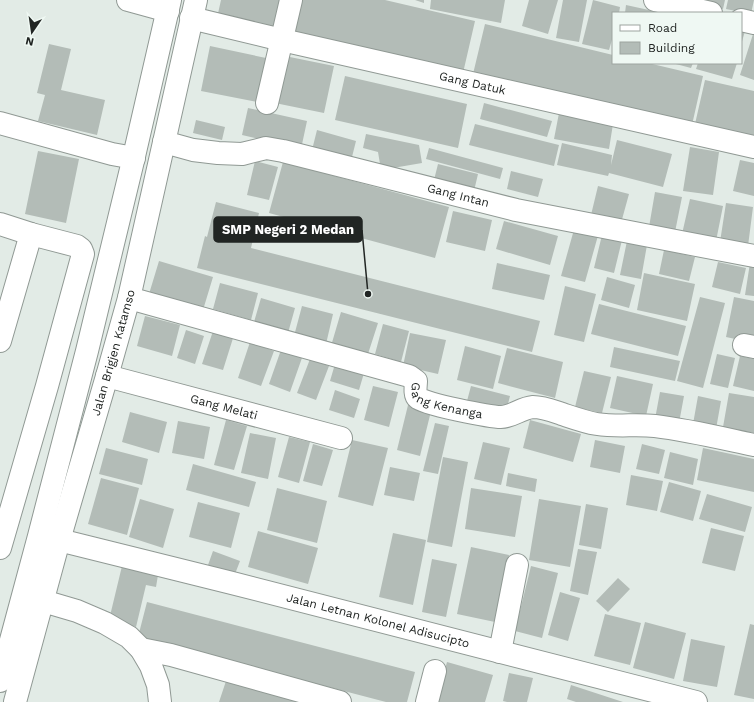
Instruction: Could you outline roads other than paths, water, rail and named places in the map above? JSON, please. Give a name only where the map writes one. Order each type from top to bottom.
[{"type":"street","points":[[128,0],[169,5]]},
{"type":"street","points":[[266,103],[291,0]]},
{"type":"street","points":[[655,0],[707,12]]},
{"type":"street","name":"Jalan Brigjen Katamso","points":[[0,681],[87,351],[134,158],[169,5]]},
{"type":"street","name":"Jalan Brigjen Katamso","points":[[15,702],[59,540],[129,298],[193,9]]},
{"type":"street","name":"Gang Datuk","points":[[193,9],[282,40],[754,147]]},
{"type":"street","points":[[742,20],[754,23]]},
{"type":"street","points":[[0,123],[112,154],[134,158]]},
{"type":"street","name":"Gang Intan","points":[[164,142],[192,150],[218,153],[242,154],[266,148],[283,151],[516,210],[754,256]]},
{"type":"street","points":[[0,224],[77,246],[81,249],[83,254],[47,386],[4,522],[0,548]]},
{"type":"street","points":[[0,342],[31,234]]},
{"type":"street","name":"Gang Kenanga","points":[[129,298],[409,376],[416,381],[416,395],[418,399],[427,402],[501,417],[509,416],[532,407],[540,408],[597,424],[654,426],[754,445]]},
{"type":"street","name":"Gang Melati","points":[[107,376],[341,438]]},
{"type":"street","name":"Jalan Letnan Kolonel Adisucipto","points":[[59,540],[696,702]]},
{"type":"street","points":[[500,652],[517,564]]},
{"type":"street","points":[[43,601],[77,611],[105,623],[129,637],[140,649],[151,666],[158,685],[160,702]]},
{"type":"street","points":[[140,649],[171,655],[340,702]]},
{"type":"street","points":[[427,702],[435,671]]},
{"type":"place","name":"SMP Negeri 2 Medan","points":[[368,294]]}]
